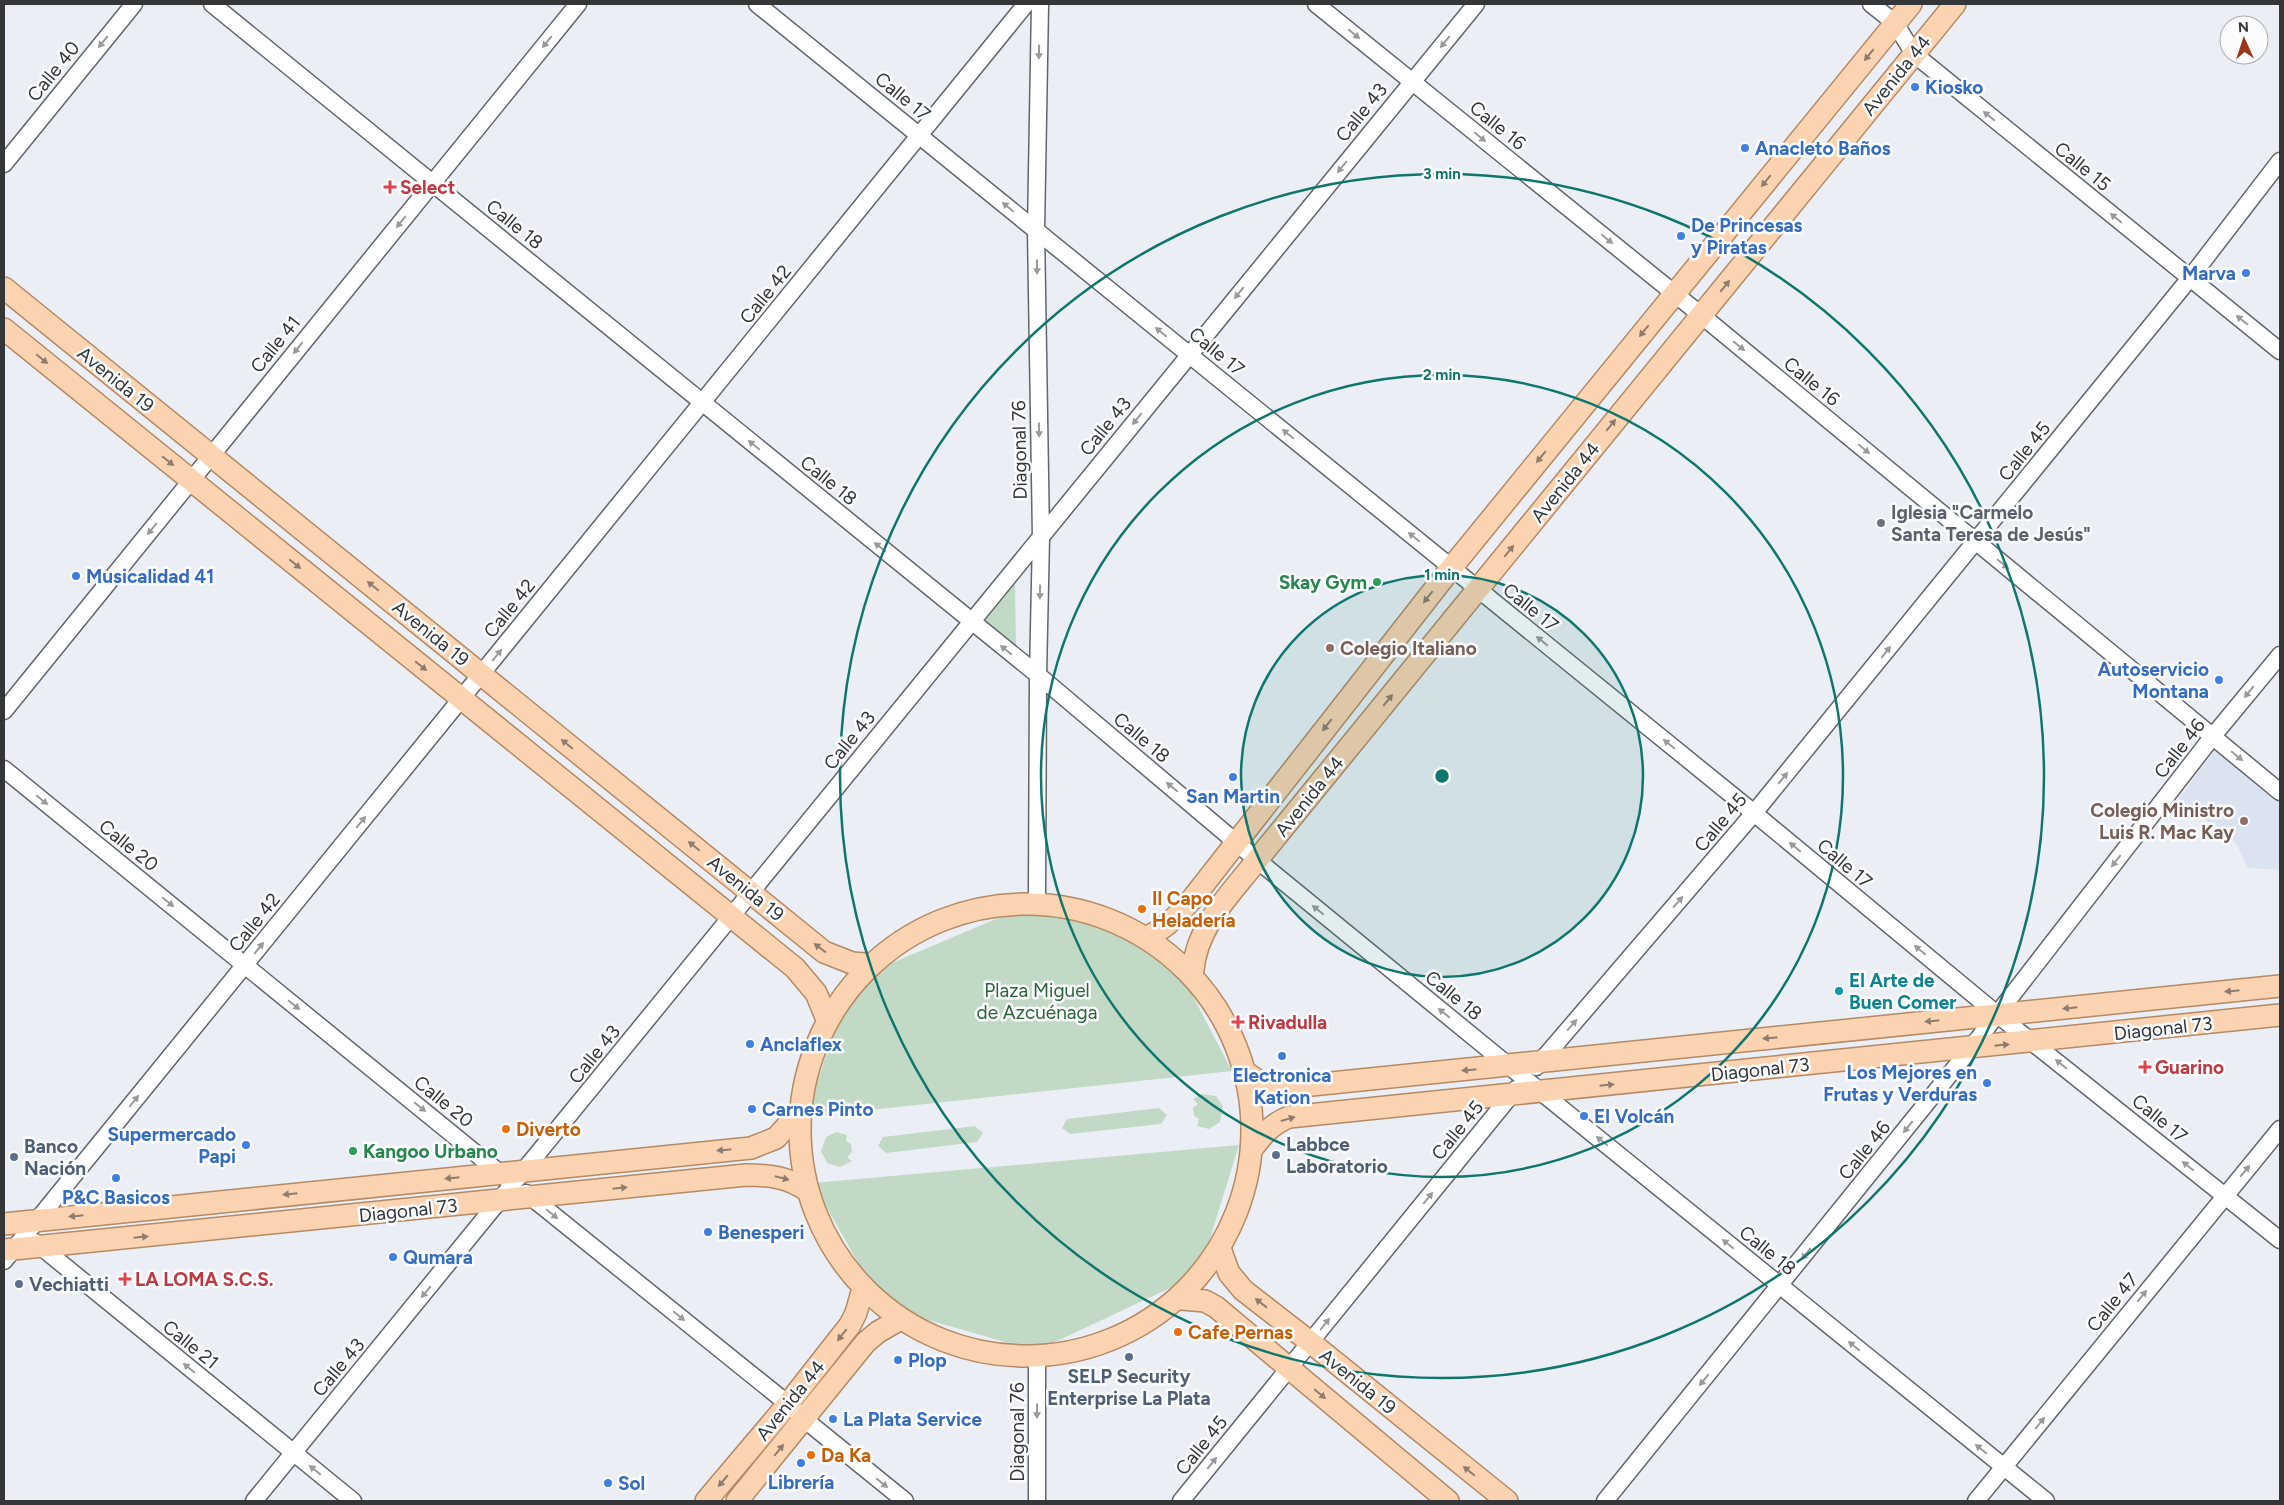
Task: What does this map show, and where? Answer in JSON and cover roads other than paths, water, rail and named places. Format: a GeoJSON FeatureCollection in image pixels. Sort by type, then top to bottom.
{"type":"FeatureCollection","features":[{"type":"Feature","properties":{"kind":"main road","name":"Avenida 44"},"geometry":{"type":"LineString","coordinates":[[1150,935],[1174,920],[1452,568],[1911,4]]}},
{"type":"Feature","properties":{"kind":"main road","name":"Avenida 44"},"geometry":{"type":"LineString","coordinates":[[1193,970],[1196,948],[1209,921],[1257,860],[1955,4]]}},
{"type":"Feature","properties":{"kind":"main road","name":"Avenida 19"},"geometry":{"type":"LineString","coordinates":[[4,288],[824,952],[852,963],[865,964]]}},
{"type":"Feature","properties":{"kind":"main road","name":"Avenida 19"},"geometry":{"type":"LineString","coordinates":[[4,329],[808,980],[816,993],[826,1017]]}},
{"type":"Feature","properties":{"kind":"main road"},"geometry":{"type":"LineString","coordinates":[[1037,895],[1052,898],[1150,935],[1166,944],[1193,970],[1247,1074],[1253,1115],[1252,1149],[1221,1251],[1206,1279],[1196,1290],[1182,1299],[1062,1358],[1037,1362],[1008,1358],[897,1321],[885,1314],[862,1292],[808,1191],[800,1157],[796,1116],[826,1017],[842,989],[865,964],[1024,897],[1037,895]]}},
{"type":"Feature","properties":{"kind":"main road","name":"Diagonal 73"},"geometry":{"type":"LineString","coordinates":[[1247,1074],[1256,1081],[1267,1085],[1292,1087],[2280,986]]}},
{"type":"Feature","properties":{"kind":"main road","name":"Diagonal 73"},"geometry":{"type":"LineString","coordinates":[[1252,1149],[1264,1133],[1276,1123],[1289,1117],[1526,1088],[2033,1042],[2280,1015]]}},
{"type":"Feature","properties":{"kind":"main road","name":"Diagonal 73"},"geometry":{"type":"LineString","coordinates":[[16,1236],[510,1182],[751,1148],[776,1138],[796,1116]]}},
{"type":"Feature","properties":{"kind":"main road","name":"Diagonal 73"},"geometry":{"type":"LineString","coordinates":[[510,1182],[530,1197],[746,1175],[783,1178],[796,1182],[808,1191]]}},
{"type":"Feature","properties":{"kind":"main road","name":"Avenida 19"},"geometry":{"type":"LineString","coordinates":[[1221,1251],[1229,1272],[1243,1290],[1507,1501]]}},
{"type":"Feature","properties":{"kind":"main road","name":"Avenida 44"},"geometry":{"type":"LineString","coordinates":[[706,1501],[788,1404],[850,1325],[856,1313],[862,1292]]}},
{"type":"Feature","properties":{"kind":"main road","name":"Avenida 19"},"geometry":{"type":"LineString","coordinates":[[1182,1299],[1205,1301],[1216,1307],[1448,1501]]}},
{"type":"Feature","properties":{"kind":"main road","name":"Avenida 44"},"geometry":{"type":"LineString","coordinates":[[737,1501],[866,1342],[878,1332],[897,1321]]}},
{"type":"Feature","properties":{"kind":"street","name":"Calle 40"},"geometry":{"type":"LineString","coordinates":[[4,164],[134,4]]}},
{"type":"Feature","properties":{"kind":"street","name":"Calle 18"},"geometry":{"type":"LineString","coordinates":[[212,4],[1038,675],[1257,860],[1509,1066],[1526,1088],[1780,1286],[2046,1501]]}},
{"type":"Feature","properties":{"kind":"street","name":"Calle 41"},"geometry":{"type":"LineString","coordinates":[[4,710],[578,4]]}},
{"type":"Feature","properties":{"kind":"street","name":"Calle 17"},"geometry":{"type":"LineString","coordinates":[[757,4],[1754,813],[1998,1014],[2280,1240]]}},
{"type":"Feature","properties":{"kind":"street","name":"Calle 42"},"geometry":{"type":"LineString","coordinates":[[16,1236],[245,964],[1026,4]]}},
{"type":"Feature","properties":{"kind":"street","name":"Diagonal 76"},"geometry":{"type":"LineString","coordinates":[[1037,895],[1041,537],[1036,230],[1040,4]]}},
{"type":"Feature","properties":{"kind":"street","name":"Calle 16"},"geometry":{"type":"LineString","coordinates":[[1316,4],[1701,315],[2280,792]]}},
{"type":"Feature","properties":{"kind":"street","name":"Calle 43"},"geometry":{"type":"LineString","coordinates":[[254,1501],[510,1182],[751,892],[1476,4]]}},
{"type":"Feature","properties":{"kind":"street","name":"Calle 15"},"geometry":{"type":"LineString","coordinates":[[1871,4],[1895,23],[1914,54],[2280,350]]}},
{"type":"Feature","properties":{"kind":"street","name":"Calle 45"},"geometry":{"type":"LineString","coordinates":[[1181,1501],[1310,1342],[1526,1088],[1540,1062],[1754,813],[2190,278],[2280,161]]}},
{"type":"Feature","properties":{"kind":"street","name":"Calle 46"},"geometry":{"type":"LineString","coordinates":[[1605,1501],[1971,1048],[2213,736],[2280,655]]}},
{"type":"Feature","properties":{"kind":"street","name":"Calle 20"},"geometry":{"type":"LineString","coordinates":[[4,769],[510,1182]]}},
{"type":"Feature","properties":{"kind":"street","name":"Calle 47"},"geometry":{"type":"LineString","coordinates":[[1976,1501],[2224,1195],[2280,1129]]}},
{"type":"Feature","properties":{"kind":"street"},"geometry":{"type":"LineString","coordinates":[[530,1197],[788,1404],[905,1501]]}},
{"type":"Feature","properties":{"kind":"street","name":"Calle 21"},"geometry":{"type":"LineString","coordinates":[[16,1236],[353,1501]]}},
{"type":"Feature","properties":{"kind":"street","name":"Diagonal 76"},"geometry":{"type":"LineString","coordinates":[[1037,1362],[1037,1501]]}},
{"type":"Feature","properties":{"kind":"place","name":"Kiosko"},"geometry":{"type":"Point","coordinates":[1915,87]}},
{"type":"Feature","properties":{"kind":"place","name":"Anacleto Baños"},"geometry":{"type":"Point","coordinates":[1745,148]}},
{"type":"Feature","properties":{"kind":"place","name":"Select"},"geometry":{"type":"Point","coordinates":[390,187]}},
{"type":"Feature","properties":{"kind":"place","name":"De Princesas y Piratas"},"geometry":{"type":"Point","coordinates":[1681,236]}},
{"type":"Feature","properties":{"kind":"place","name":"Marva"},"geometry":{"type":"Point","coordinates":[2246,273]}},
{"type":"Feature","properties":{"kind":"place","name":"Iglesia \"Carmelo Santa Teresa de Jesús\""},"geometry":{"type":"Point","coordinates":[1881,523]}},
{"type":"Feature","properties":{"kind":"place","name":"Musicalidad 41"},"geometry":{"type":"Point","coordinates":[76,576]}},
{"type":"Feature","properties":{"kind":"place","name":"Skay Gym"},"geometry":{"type":"Point","coordinates":[1377,582]}},
{"type":"Feature","properties":{"kind":"place","name":"Colegio Italiano"},"geometry":{"type":"Point","coordinates":[1330,648]}},
{"type":"Feature","properties":{"kind":"place","name":"Autoservicio Montana"},"geometry":{"type":"Point","coordinates":[2219,680]}},
{"type":"Feature","properties":{"kind":"place","name":"San Martin"},"geometry":{"type":"Point","coordinates":[1233,777]}},
{"type":"Feature","properties":{"kind":"place","name":"Colegio Ministro Luis R. Mac Kay"},"geometry":{"type":"Point","coordinates":[2244,821]}},
{"type":"Feature","properties":{"kind":"place","name":"Il Capo Heladería"},"geometry":{"type":"Point","coordinates":[1142,909]}},
{"type":"Feature","properties":{"kind":"place","name":"El Arte de Buen Comer"},"geometry":{"type":"Point","coordinates":[1839,991]}},
{"type":"Feature","properties":{"kind":"place","name":"Rivadulla"},"geometry":{"type":"Point","coordinates":[1238,1022]}},
{"type":"Feature","properties":{"kind":"place","name":"Anclaflex"},"geometry":{"type":"Point","coordinates":[750,1044]}},
{"type":"Feature","properties":{"kind":"place","name":"Electronica Kation"},"geometry":{"type":"Point","coordinates":[1282,1056]}},
{"type":"Feature","properties":{"kind":"place","name":"Guarino"},"geometry":{"type":"Point","coordinates":[2145,1067]}},
{"type":"Feature","properties":{"kind":"place","name":"Los Mejores en Frutas y Verduras"},"geometry":{"type":"Point","coordinates":[1987,1083]}},
{"type":"Feature","properties":{"kind":"place","name":"Carnes Pinto"},"geometry":{"type":"Point","coordinates":[752,1109]}},
{"type":"Feature","properties":{"kind":"place","name":"El Volcán"},"geometry":{"type":"Point","coordinates":[1584,1116]}},
{"type":"Feature","properties":{"kind":"place","name":"Diverto"},"geometry":{"type":"Point","coordinates":[506,1129]}},
{"type":"Feature","properties":{"kind":"place","name":"Supermercado Papi"},"geometry":{"type":"Point","coordinates":[246,1145]}},
{"type":"Feature","properties":{"kind":"place","name":"Kangoo Urbano"},"geometry":{"type":"Point","coordinates":[353,1151]}},
{"type":"Feature","properties":{"kind":"place","name":"Labbce Laboratorio"},"geometry":{"type":"Point","coordinates":[1276,1155]}},
{"type":"Feature","properties":{"kind":"place","name":"Banco Nación"},"geometry":{"type":"Point","coordinates":[14,1157]}},
{"type":"Feature","properties":{"kind":"place","name":"P&C Basicos"},"geometry":{"type":"Point","coordinates":[116,1178]}},
{"type":"Feature","properties":{"kind":"place","name":"Benesperi"},"geometry":{"type":"Point","coordinates":[708,1232]}},
{"type":"Feature","properties":{"kind":"place","name":"Qumara"},"geometry":{"type":"Point","coordinates":[393,1257]}},
{"type":"Feature","properties":{"kind":"place","name":"LA LOMA S.C.S."},"geometry":{"type":"Point","coordinates":[125,1279]}},
{"type":"Feature","properties":{"kind":"place","name":"Vechiatti"},"geometry":{"type":"Point","coordinates":[19,1284]}},
{"type":"Feature","properties":{"kind":"place","name":"Cafe Pernas"},"geometry":{"type":"Point","coordinates":[1178,1332]}},
{"type":"Feature","properties":{"kind":"place","name":"SELP Security Enterprise La Plata"},"geometry":{"type":"Point","coordinates":[1129,1357]}},
{"type":"Feature","properties":{"kind":"place","name":"Plop"},"geometry":{"type":"Point","coordinates":[898,1360]}},
{"type":"Feature","properties":{"kind":"place","name":"La Plata Service"},"geometry":{"type":"Point","coordinates":[833,1419]}},
{"type":"Feature","properties":{"kind":"place","name":"Da Ka"},"geometry":{"type":"Point","coordinates":[811,1455]}},
{"type":"Feature","properties":{"kind":"place","name":"Librería"},"geometry":{"type":"Point","coordinates":[801,1463]}},
{"type":"Feature","properties":{"kind":"place","name":"Sol"},"geometry":{"type":"Point","coordinates":[608,1483]}},
{"type":"Feature","properties":{"kind":"park label","name":"Plaza Miguel de Azcuénaga"},"geometry":{"type":"Point","coordinates":[1037,1001]}}]}
